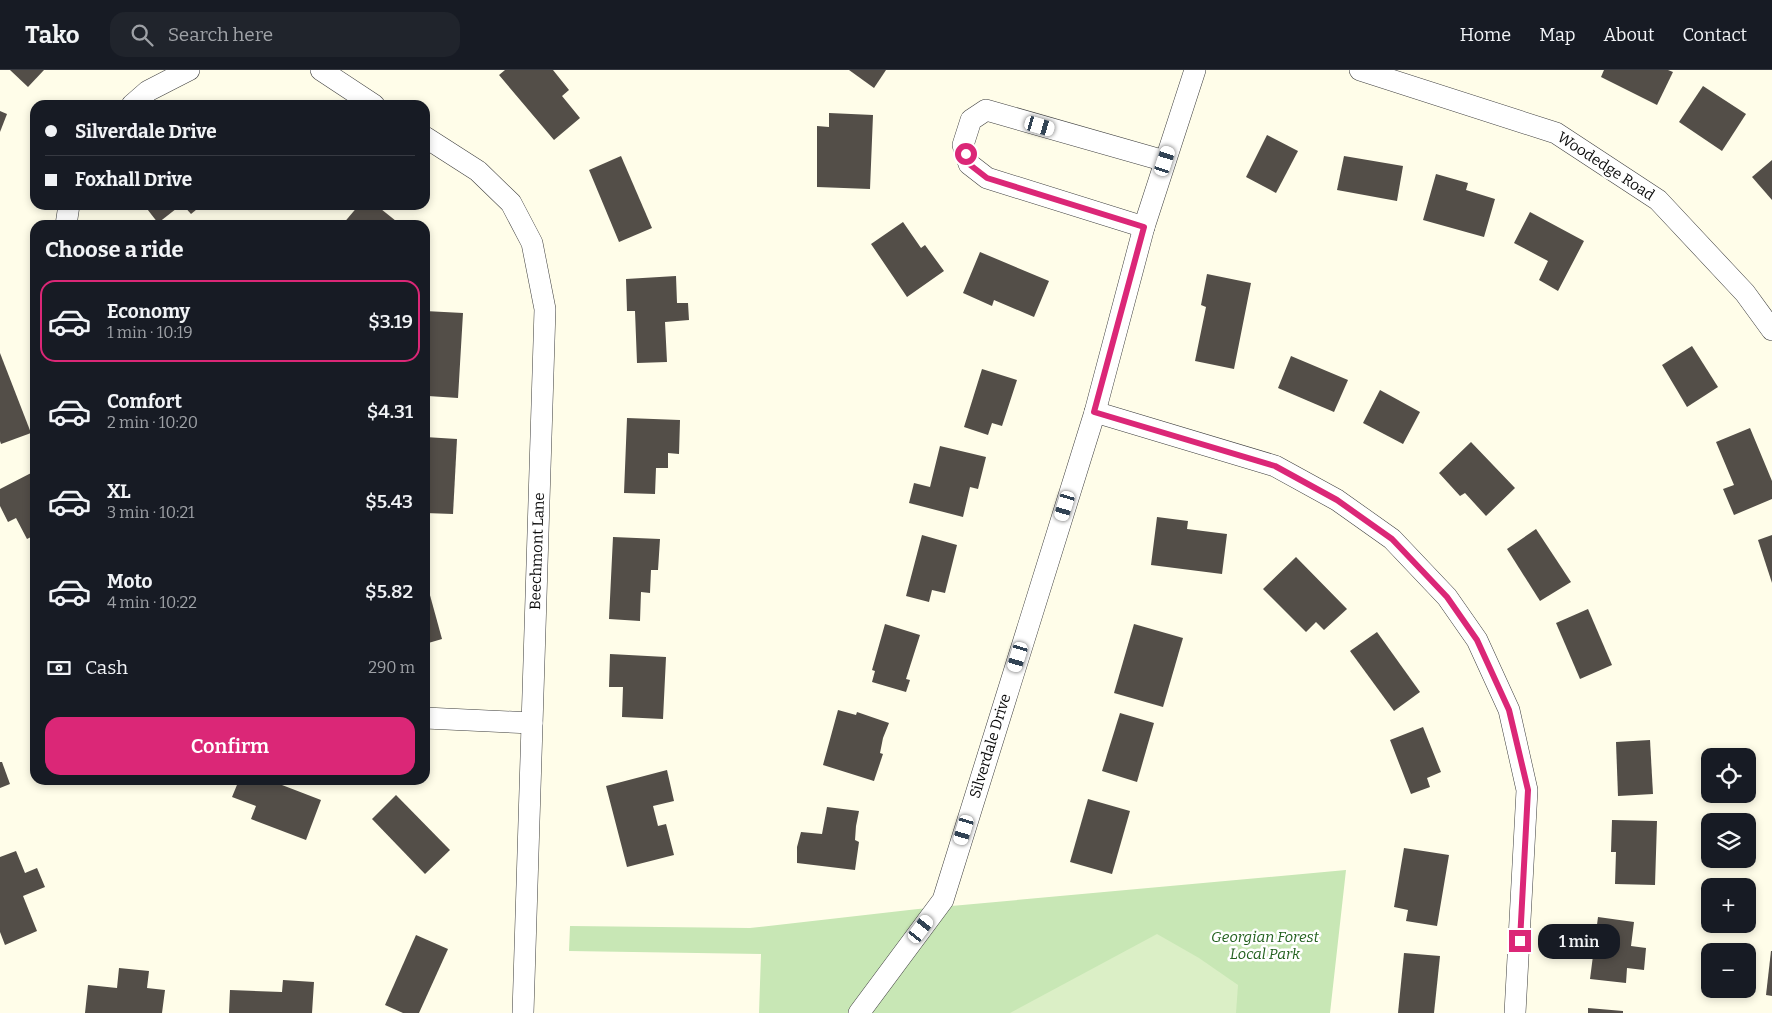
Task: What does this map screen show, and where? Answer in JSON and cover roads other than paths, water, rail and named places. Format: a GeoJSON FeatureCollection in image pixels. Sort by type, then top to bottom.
{"type":"FeatureCollection","features":[{"type":"Feature","properties":{"kind":"street"},"geometry":{"type":"LineString","coordinates":[[138,100],[148,91],[189,70]]}},
{"type":"Feature","properties":{"kind":"street"},"geometry":{"type":"LineString","coordinates":[[321,70],[366,100]]}},
{"type":"Feature","properties":{"kind":"street","name":"Silverdale Drive"},"geometry":{"type":"LineString","coordinates":[[859,1013],[943,900],[1094,412],[1144,227],[1195,70]]}},
{"type":"Feature","properties":{"kind":"street","name":"Woodedge Road"},"geometry":{"type":"LineString","coordinates":[[1360,70],[1556,133],[1658,200],[1745,293],[1772,330]]}},
{"type":"Feature","properties":{"kind":"street"},"geometry":{"type":"LineString","coordinates":[[1144,227],[987,178],[969,164],[963,145],[971,120],[986,110],[1165,161]]}},
{"type":"Feature","properties":{"kind":"street","name":"Beechmont Lane"},"geometry":{"type":"LineString","coordinates":[[430,140],[478,171],[511,203],[532,243],[545,309],[524,1013]]}},
{"type":"Feature","properties":{"kind":"street"},"geometry":{"type":"LineString","coordinates":[[1094,412],[1275,466],[1337,500],[1392,539],[1447,597],[1472,633],[1509,710],[1528,790],[1515,1013]]}},
{"type":"Feature","properties":{"kind":"street"},"geometry":{"type":"LineString","coordinates":[[430,718],[532,723]]}},
{"type":"Feature","properties":{"kind":"park label","name":"Georgian Forest Local Park"},"geometry":{"type":"Point","coordinates":[1265,946]}}]}
